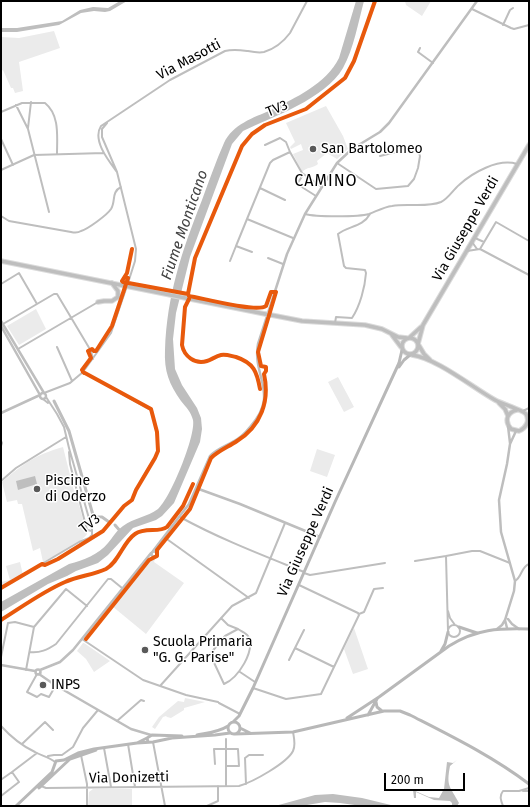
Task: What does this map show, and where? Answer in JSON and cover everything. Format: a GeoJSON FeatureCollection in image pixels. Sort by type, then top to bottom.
{"type":"FeatureCollection","features":[{"type":"Feature","properties":{"kind":"main road","name":"Via Giuseppe Verdi"},"geometry":{"type":"LineString","coordinates":[[418,344],[419,334],[423,325],[529,145]]}},
{"type":"Feature","properties":{"kind":"main road"},"geometry":{"type":"LineString","coordinates":[[1,261],[302,321],[373,327],[391,334],[414,339],[424,354],[434,363]]}},
{"type":"Feature","properties":{"kind":"main road"},"geometry":{"type":"LineString","coordinates":[[98,302],[112,302],[118,297],[118,291],[112,282]]}},
{"type":"Feature","properties":{"kind":"main road","name":"Via Giuseppe Verdi"},"geometry":{"type":"LineString","coordinates":[[408,338],[423,325]]}},
{"type":"Feature","properties":{"kind":"main road"},"geometry":{"type":"LineString","coordinates":[[391,334],[406,354],[419,356],[434,363],[496,401],[522,411],[528,418],[527,427],[519,431],[511,429],[508,424],[508,416],[505,409],[496,401]]}},
{"type":"Feature","properties":{"kind":"main road"},"geometry":{"type":"LineString","coordinates":[[402,349],[403,341],[408,338]]}},
{"type":"Feature","properties":{"kind":"main road"},"geometry":{"type":"LineString","coordinates":[[411,355],[416,352],[418,344]]}},
{"type":"Feature","properties":{"kind":"main road","name":"Via Giuseppe Verdi"},"geometry":{"type":"LineString","coordinates":[[238,724],[240,715],[400,361],[402,349]]}},
{"type":"Feature","properties":{"kind":"main road","name":"Via Giuseppe Verdi"},"geometry":{"type":"LineString","coordinates":[[392,377],[404,360],[411,355]]}},
{"type":"Feature","properties":{"kind":"main road"},"geometry":{"type":"LineString","coordinates":[[508,416],[513,411],[517,410]]}},
{"type":"Feature","properties":{"kind":"main road"},"geometry":{"type":"LineString","coordinates":[[459,627],[477,633]]}},
{"type":"Feature","properties":{"kind":"main road"},"geometry":{"type":"LineString","coordinates":[[342,721],[379,697],[455,642],[477,633],[497,629],[529,629]]}},
{"type":"Feature","properties":{"kind":"main road"},"geometry":{"type":"LineString","coordinates":[[440,652],[446,642],[448,631]]}},
{"type":"Feature","properties":{"kind":"main road"},"geometry":{"type":"LineString","coordinates":[[368,715],[379,697]]}},
{"type":"Feature","properties":{"kind":"main road"},"geometry":{"type":"LineString","coordinates":[[376,702],[379,710],[384,711]]}},
{"type":"Feature","properties":{"kind":"main road"},"geometry":{"type":"LineString","coordinates":[[367,705],[365,711],[368,715]]}},
{"type":"Feature","properties":{"kind":"main road"},"geometry":{"type":"LineString","coordinates":[[147,739],[155,742],[230,733],[252,734],[293,732],[384,711],[400,711],[472,746],[512,771],[529,784]]}},
{"type":"Feature","properties":{"kind":"main road","name":"Via Giuseppe Verdi"},"geometry":{"type":"LineString","coordinates":[[233,722],[240,715]]}},
{"type":"Feature","properties":{"kind":"main road"},"geometry":{"type":"LineString","coordinates":[[16,806],[52,772],[55,767],[55,762],[59,760],[61,761],[83,751],[137,743],[147,739],[151,735],[198,735],[210,733],[224,729],[233,722],[238,724],[240,728],[252,734]]}},
{"type":"Feature","properties":{"kind":"main road"},"geometry":{"type":"LineString","coordinates":[[228,726],[230,733]]}},
{"type":"Feature","properties":{"kind":"main road"},"geometry":{"type":"LineString","coordinates":[[235,734],[239,732],[240,728]]}},
{"type":"Feature","properties":{"kind":"main road"},"geometry":{"type":"LineString","coordinates":[[155,742],[158,738],[156,735]]}},
{"type":"Feature","properties":{"kind":"main road"},"geometry":{"type":"LineString","coordinates":[[32,792],[73,758],[104,748]]}},
{"type":"Feature","properties":{"kind":"main road"},"geometry":{"type":"LineString","coordinates":[[61,761],[63,766]]}},
{"type":"Feature","properties":{"kind":"main road"},"geometry":{"type":"LineString","coordinates":[[55,767],[59,769]]}},
{"type":"Feature","properties":{"kind":"street","name":"Via Masotti"},"geometry":{"type":"LineString","coordinates":[[117,172],[104,153],[98,140],[98,133],[101,126],[170,80],[226,51],[232,49],[264,52],[276,45],[290,33],[307,1]]}},
{"type":"Feature","properties":{"kind":"street"},"geometry":{"type":"LineString","coordinates":[[1,665],[35,671],[37,669],[40,670],[54,665],[65,658],[122,588],[154,552],[180,517],[189,504],[210,456],[215,451],[242,435],[254,422],[262,409],[264,402],[264,386],[257,363],[257,352],[283,264],[293,238],[305,214],[337,163],[352,148],[385,128],[477,1]]}},
{"type":"Feature","properties":{"kind":"street"},"geometry":{"type":"LineString","coordinates":[[503,25],[510,10],[513,8]]}},
{"type":"Feature","properties":{"kind":"street"},"geometry":{"type":"LineString","coordinates":[[472,9],[514,29],[529,25]]}},
{"type":"Feature","properties":{"kind":"street"},"geometry":{"type":"LineString","coordinates":[[420,48],[418,52],[433,63]]}},
{"type":"Feature","properties":{"kind":"street"},"geometry":{"type":"LineString","coordinates":[[1,112],[24,102],[45,103],[52,111],[56,122],[57,154]]}},
{"type":"Feature","properties":{"kind":"street"},"geometry":{"type":"LineString","coordinates":[[28,129],[31,102]]}},
{"type":"Feature","properties":{"kind":"street"},"geometry":{"type":"LineString","coordinates":[[16,105],[28,129],[49,212]]}},
{"type":"Feature","properties":{"kind":"street","name":"Via Masotti"},"geometry":{"type":"LineString","coordinates":[[110,119],[105,124],[102,132],[103,140],[117,172],[136,249],[135,261],[128,283]]}},
{"type":"Feature","properties":{"kind":"street"},"geometry":{"type":"LineString","coordinates":[[265,145],[280,138],[286,142],[303,175],[322,187]]}},
{"type":"Feature","properties":{"kind":"street"},"geometry":{"type":"LineString","coordinates":[[1,139],[13,165]]}},
{"type":"Feature","properties":{"kind":"street"},"geometry":{"type":"LineString","coordinates":[[337,163],[376,189],[408,186],[412,183],[420,163],[418,151],[400,151],[380,156]]}},
{"type":"Feature","properties":{"kind":"street"},"geometry":{"type":"LineString","coordinates":[[1,170],[34,155],[107,152],[112,160]]}},
{"type":"Feature","properties":{"kind":"street"},"geometry":{"type":"LineString","coordinates":[[230,261],[272,162],[290,152]]}},
{"type":"Feature","properties":{"kind":"street"},"geometry":{"type":"LineString","coordinates":[[305,214],[323,216],[362,215],[370,214],[391,206],[439,202],[444,200],[465,180],[482,170],[496,165],[511,163],[517,164]]}},
{"type":"Feature","properties":{"kind":"street"},"geometry":{"type":"LineString","coordinates":[[303,175],[297,184],[316,196]]}},
{"type":"Feature","properties":{"kind":"street"},"geometry":{"type":"LineString","coordinates":[[1,217],[9,221],[78,232],[108,213],[112,208],[115,192],[120,187]]}},
{"type":"Feature","properties":{"kind":"street"},"geometry":{"type":"LineString","coordinates":[[260,188],[285,200]]}},
{"type":"Feature","properties":{"kind":"street"},"geometry":{"type":"LineString","coordinates":[[335,323],[336,317],[352,318],[364,289],[366,272],[365,270],[346,268],[344,266],[338,234],[344,230],[361,224],[370,214]]}},
{"type":"Feature","properties":{"kind":"street"},"geometry":{"type":"LineString","coordinates":[[247,219],[293,238]]}},
{"type":"Feature","properties":{"kind":"street"},"geometry":{"type":"LineString","coordinates":[[466,251],[479,249],[496,222],[529,241]]}},
{"type":"Feature","properties":{"kind":"street"},"geometry":{"type":"LineString","coordinates":[[474,238],[484,242]]}},
{"type":"Feature","properties":{"kind":"street"},"geometry":{"type":"LineString","coordinates":[[472,242],[479,249],[529,275]]}},
{"type":"Feature","properties":{"kind":"street"},"geometry":{"type":"LineString","coordinates":[[236,246],[252,252]]}},
{"type":"Feature","properties":{"kind":"street"},"geometry":{"type":"LineString","coordinates":[[268,258],[283,264]]}},
{"type":"Feature","properties":{"kind":"street"},"geometry":{"type":"LineString","coordinates":[[1,284],[19,273],[37,304]]}},
{"type":"Feature","properties":{"kind":"street"},"geometry":{"type":"LineString","coordinates":[[1,413],[44,396],[72,381],[83,372],[98,353],[114,327],[126,289]]}},
{"type":"Feature","properties":{"kind":"street"},"geometry":{"type":"LineString","coordinates":[[1,588],[92,535],[92,528],[64,427],[16,350],[2,324],[54,294],[57,294],[91,351],[93,359]]}},
{"type":"Feature","properties":{"kind":"street"},"geometry":{"type":"LineString","coordinates":[[16,350],[98,302]]}},
{"type":"Feature","properties":{"kind":"street"},"geometry":{"type":"LineString","coordinates":[[57,347],[72,381]]}},
{"type":"Feature","properties":{"kind":"street"},"geometry":{"type":"LineString","coordinates":[[91,351],[98,353]]}},
{"type":"Feature","properties":{"kind":"street"},"geometry":{"type":"LineString","coordinates":[[83,372],[152,410],[152,417],[157,432],[158,450],[132,500]]}},
{"type":"Feature","properties":{"kind":"street"},"geometry":{"type":"LineString","coordinates":[[522,411],[529,408]]}},
{"type":"Feature","properties":{"kind":"street"},"geometry":{"type":"LineString","coordinates":[[528,418],[529,412]]}},
{"type":"Feature","properties":{"kind":"street"},"geometry":{"type":"LineString","coordinates":[[507,628],[507,618],[515,581],[501,532],[499,508],[500,493],[510,444],[508,424]]}},
{"type":"Feature","properties":{"kind":"street"},"geometry":{"type":"LineString","coordinates":[[510,444],[516,431]]}},
{"type":"Feature","properties":{"kind":"street"},"geometry":{"type":"LineString","coordinates":[[1,480],[16,468],[66,437]]}},
{"type":"Feature","properties":{"kind":"street"},"geometry":{"type":"LineString","coordinates":[[1,442],[1,446]]}},
{"type":"Feature","properties":{"kind":"street"},"geometry":{"type":"LineString","coordinates":[[69,448],[70,465],[76,493],[87,530],[92,531]]}},
{"type":"Feature","properties":{"kind":"street"},"geometry":{"type":"LineString","coordinates":[[70,465],[74,466]]}},
{"type":"Feature","properties":{"kind":"street"},"geometry":{"type":"LineString","coordinates":[[196,488],[240,504],[320,537]]}},
{"type":"Feature","properties":{"kind":"street"},"geometry":{"type":"LineString","coordinates":[[76,493],[81,491]]}},
{"type":"Feature","properties":{"kind":"street"},"geometry":{"type":"LineString","coordinates":[[180,517],[220,538],[310,575],[385,562]]}},
{"type":"Feature","properties":{"kind":"street"},"geometry":{"type":"LineString","coordinates":[[160,686],[232,606],[255,595],[258,591],[285,523]]}},
{"type":"Feature","properties":{"kind":"street"},"geometry":{"type":"LineString","coordinates":[[164,537],[249,598]]}},
{"type":"Feature","properties":{"kind":"street"},"geometry":{"type":"LineString","coordinates":[[415,562],[472,551],[480,551],[510,563]]}},
{"type":"Feature","properties":{"kind":"street"},"geometry":{"type":"LineString","coordinates":[[446,556],[447,610],[448,631],[451,636],[456,636],[460,632],[459,627],[450,618],[447,610]]}},
{"type":"Feature","properties":{"kind":"street"},"geometry":{"type":"LineString","coordinates":[[515,581],[518,579],[525,565],[529,564]]}},
{"type":"Feature","properties":{"kind":"street"},"geometry":{"type":"LineString","coordinates":[[30,652],[40,652],[56,644],[108,579],[111,579],[122,588]]}},
{"type":"Feature","properties":{"kind":"street"},"geometry":{"type":"LineString","coordinates":[[299,585],[359,614]]}},
{"type":"Feature","properties":{"kind":"street"},"geometry":{"type":"LineString","coordinates":[[253,688],[286,699],[321,694],[359,614],[364,612],[374,589],[383,588]]}},
{"type":"Feature","properties":{"kind":"street"},"geometry":{"type":"LineString","coordinates":[[26,670],[34,627],[66,589],[87,606]]}},
{"type":"Feature","properties":{"kind":"street"},"geometry":{"type":"LineString","coordinates":[[221,618],[228,625],[238,629],[248,636],[250,644],[250,650],[240,672],[224,684],[210,656],[211,651],[225,636],[238,629]]}},
{"type":"Feature","properties":{"kind":"street"},"geometry":{"type":"LineString","coordinates":[[497,629],[507,618]]}},
{"type":"Feature","properties":{"kind":"street"},"geometry":{"type":"LineString","coordinates":[[507,618],[519,629]]}},
{"type":"Feature","properties":{"kind":"street"},"geometry":{"type":"LineString","coordinates":[[1,657],[8,623],[15,622],[34,627]]}},
{"type":"Feature","properties":{"kind":"street"},"geometry":{"type":"LineString","coordinates":[[448,631],[451,626],[456,625]]}},
{"type":"Feature","properties":{"kind":"street"},"geometry":{"type":"LineString","coordinates":[[289,660],[304,630]]}},
{"type":"Feature","properties":{"kind":"street"},"geometry":{"type":"LineString","coordinates":[[82,639],[143,680],[186,695],[219,702],[240,715]]}},
{"type":"Feature","properties":{"kind":"street"},"geometry":{"type":"LineString","coordinates":[[295,648],[334,667]]}},
{"type":"Feature","properties":{"kind":"street"},"geometry":{"type":"LineString","coordinates":[[40,670],[27,692],[35,697],[41,694],[49,697],[56,685]]}},
{"type":"Feature","properties":{"kind":"street"},"geometry":{"type":"LineString","coordinates":[[35,671],[131,729],[151,735]]}},
{"type":"Feature","properties":{"kind":"street"},"geometry":{"type":"LineString","coordinates":[[240,672],[255,682]]}},
{"type":"Feature","properties":{"kind":"street"},"geometry":{"type":"LineString","coordinates":[[117,721],[140,700],[144,701]]}},
{"type":"Feature","properties":{"kind":"street"},"geometry":{"type":"LineString","coordinates":[[1,726],[8,734],[37,753],[48,756],[62,755],[73,747],[84,728],[98,710]]}},
{"type":"Feature","properties":{"kind":"street"},"geometry":{"type":"LineString","coordinates":[[22,744],[45,722],[53,730]]}},
{"type":"Feature","properties":{"kind":"street"},"geometry":{"type":"LineString","coordinates":[[263,755],[249,755],[245,758],[246,784],[266,773],[291,754],[295,745],[293,732]]}},
{"type":"Feature","properties":{"kind":"street"},"geometry":{"type":"LineString","coordinates":[[143,733],[147,739]]}},
{"type":"Feature","properties":{"kind":"street"},"geometry":{"type":"LineString","coordinates":[[226,739],[226,786]]}},
{"type":"Feature","properties":{"kind":"street"},"geometry":{"type":"LineString","coordinates":[[155,742],[165,806]]}},
{"type":"Feature","properties":{"kind":"street"},"geometry":{"type":"LineString","coordinates":[[128,744],[135,787]]}},
{"type":"Feature","properties":{"kind":"street"},"geometry":{"type":"LineString","coordinates":[[104,748],[111,787]]}},
{"type":"Feature","properties":{"kind":"street"},"geometry":{"type":"LineString","coordinates":[[214,764],[214,749],[238,749],[238,766],[226,766]]}},
{"type":"Feature","properties":{"kind":"street"},"geometry":{"type":"LineString","coordinates":[[2,779],[37,753]]}},
{"type":"Feature","properties":{"kind":"street"},"geometry":{"type":"LineString","coordinates":[[81,755],[87,788],[87,806]]}},
{"type":"Feature","properties":{"kind":"street"},"geometry":{"type":"LineString","coordinates":[[48,756],[55,762]]}},
{"type":"Feature","properties":{"kind":"street"},"geometry":{"type":"LineString","coordinates":[[1,796],[19,782],[12,772]]}},
{"type":"Feature","properties":{"kind":"street","name":"Via Donizetti"},"geometry":{"type":"LineString","coordinates":[[41,786],[46,788],[87,788],[239,786],[246,784]]}},
{"type":"Feature","properties":{"kind":"street"},"geometry":{"type":"LineString","coordinates":[[207,806],[218,801],[218,786]]}},
{"type":"Feature","properties":{"kind":"street"},"geometry":{"type":"LineString","coordinates":[[522,790],[529,788]]}},
{"type":"Feature","properties":{"kind":"street"},"geometry":{"type":"LineString","coordinates":[[503,806],[500,798],[503,791],[529,791]]}},
{"type":"Feature","properties":{"kind":"shaded area"},"geometry":{"type":"Polygon","coordinates":[[[120,1],[127,1],[110,11],[81,13],[59,25],[17,32],[1,32],[1,28],[17,28],[62,21],[80,10],[93,7],[108,8],[120,1]]]}},
{"type":"Feature","properties":{"kind":"shaded area"},"geometry":{"type":"Polygon","coordinates":[[[356,1],[364,1],[350,52],[343,68],[335,79],[312,98],[298,106],[243,131],[232,144],[190,257],[176,313],[173,339],[175,369],[182,385],[197,408],[201,418],[202,429],[200,442],[174,503],[162,516],[156,520],[133,528],[108,555],[98,563],[48,584],[1,612],[1,602],[69,564],[95,554],[108,543],[123,526],[158,509],[169,493],[186,453],[193,428],[193,420],[190,412],[173,389],[166,371],[166,330],[172,291],[182,255],[213,171],[224,143],[228,136],[238,126],[300,95],[318,83],[333,67],[339,58],[356,1]]]}},
{"type":"Feature","properties":{"kind":"shaded area"},"geometry":{"type":"Polygon","coordinates":[[[405,1],[431,1],[422,16],[406,5],[405,1]]]}},
{"type":"Feature","properties":{"kind":"shaded area"},"geometry":{"type":"Polygon","coordinates":[[[54,31],[60,48],[19,62],[23,91],[15,93],[13,88],[11,88],[3,70],[1,71],[1,37],[19,38],[54,31]]]}},
{"type":"Feature","properties":{"kind":"shaded area"},"geometry":{"type":"Polygon","coordinates":[[[326,106],[343,136],[348,149],[337,159],[327,153],[317,161],[318,164],[302,172],[293,154],[303,150],[301,144],[291,149],[290,147],[295,142],[286,123],[326,106]]]}},
{"type":"Feature","properties":{"kind":"shaded area"},"geometry":{"type":"Polygon","coordinates":[[[36,309],[46,329],[19,345],[7,326],[36,309]]]}},
{"type":"Feature","properties":{"kind":"shaded area"},"geometry":{"type":"Polygon","coordinates":[[[338,377],[354,407],[344,412],[328,382],[338,377]]]}},
{"type":"Feature","properties":{"kind":"shaded area"},"geometry":{"type":"Polygon","coordinates":[[[63,447],[87,534],[74,545],[43,562],[40,548],[33,551],[22,504],[18,504],[17,500],[7,502],[2,482],[30,461],[45,453],[63,447]]]}},
{"type":"Feature","properties":{"kind":"shaded area"},"geometry":{"type":"Polygon","coordinates":[[[317,449],[335,455],[327,477],[310,471],[317,449]]]}},
{"type":"Feature","properties":{"kind":"shaded area"},"geometry":{"type":"Polygon","coordinates":[[[35,476],[37,484],[18,490],[16,481],[35,476]]]}},
{"type":"Feature","properties":{"kind":"shaded area"},"geometry":{"type":"Polygon","coordinates":[[[152,558],[155,559],[154,562],[184,583],[146,634],[112,606],[152,558]]]}},
{"type":"Feature","properties":{"kind":"shaded area"},"geometry":{"type":"Polygon","coordinates":[[[20,562],[23,575],[1,588],[1,582],[10,580],[6,566],[20,562]]]}},
{"type":"Feature","properties":{"kind":"shaded area"},"geometry":{"type":"Polygon","coordinates":[[[354,628],[368,669],[353,674],[344,649],[354,628]]]}},
{"type":"Feature","properties":{"kind":"shaded area"},"geometry":{"type":"Polygon","coordinates":[[[83,643],[110,661],[94,672],[86,659],[77,651],[83,643]]]}},
{"type":"Feature","properties":{"kind":"shaded area"},"geometry":{"type":"Polygon","coordinates":[[[185,698],[205,702],[184,708],[184,710],[171,718],[166,716],[163,717],[155,729],[152,727],[159,717],[178,701],[184,702],[185,698]]]}},
{"type":"Feature","properties":{"kind":"shaded area"},"geometry":{"type":"Polygon","coordinates":[[[457,760],[450,766],[448,778],[450,786],[459,803],[457,806],[452,806],[450,801],[434,800],[416,792],[416,798],[414,798],[413,790],[429,797],[439,798],[444,789],[447,762],[453,763],[457,760]]]}},
{"type":"Feature","properties":{"kind":"shaded area"},"geometry":{"type":"Polygon","coordinates":[[[93,789],[132,789],[132,806],[88,806],[89,792],[93,789]]]}},
{"type":"Feature","properties":{"kind":"shaded area"},"geometry":{"type":"Polygon","coordinates":[[[333,794],[362,798],[395,806],[362,806],[325,802],[301,806],[275,806],[315,795],[333,794]]]}},
{"type":"Feature","properties":{"kind":"waterway"},"geometry":{"type":"LineString","coordinates":[[54,401],[69,431],[93,515],[102,517],[109,522]]}},
{"type":"Feature","properties":{"kind":"waterway"},"geometry":{"type":"LineString","coordinates":[[115,525],[121,532]]}},
{"type":"Feature","properties":{"kind":"cycle path","name":"TV3"},"geometry":{"type":"LineString","coordinates":[[188,294],[195,258],[242,146],[252,134],[265,125],[306,109],[345,78],[354,61],[375,1]]}},
{"type":"Feature","properties":{"kind":"cycle path"},"geometry":{"type":"LineString","coordinates":[[86,639],[149,560],[157,556],[157,550],[190,509],[211,458],[245,435],[258,420],[262,412],[266,394],[264,374],[266,367],[261,366],[258,352],[276,292],[271,292],[266,306],[261,308],[252,308],[123,282],[122,281],[127,273],[132,249]]}},
{"type":"Feature","properties":{"kind":"cycle path"},"geometry":{"type":"LineString","coordinates":[[84,373],[82,370],[91,358],[88,351],[92,349],[96,351],[112,326],[128,278]]}},
{"type":"Feature","properties":{"kind":"cycle path"},"geometry":{"type":"LineString","coordinates":[[189,299],[185,307],[182,345],[185,353],[191,359],[198,362],[207,361],[223,355],[242,359],[254,369],[258,378],[260,389]]}},
{"type":"Feature","properties":{"kind":"cycle path","name":"TV3"},"geometry":{"type":"LineString","coordinates":[[1,588],[42,564],[45,565],[58,559],[103,531],[124,506],[132,500],[158,451],[157,432],[151,409],[83,372]]}},
{"type":"Feature","properties":{"kind":"cycle path"},"geometry":{"type":"LineString","coordinates":[[1,620],[57,586],[70,580],[106,569],[114,562],[127,542],[135,534],[143,531],[160,530],[167,527],[183,506],[193,484]]}},
{"type":"Feature","properties":{"kind":"place","name":"San Bartolomeo"},"geometry":{"type":"Point","coordinates":[313,149]}},
{"type":"Feature","properties":{"kind":"place","name":"Piscine di Oderzo"},"geometry":{"type":"Point","coordinates":[37,489]}},
{"type":"Feature","properties":{"kind":"place","name":"Scuola Primaria \"G. G. Parise\""},"geometry":{"type":"Point","coordinates":[145,650]}},
{"type":"Feature","properties":{"kind":"place","name":"INPS"},"geometry":{"type":"Point","coordinates":[43,685]}},
{"type":"Feature","properties":{"kind":"district","name":"CAMINO"},"geometry":{"type":"Point","coordinates":[326,182]}},
{"type":"Feature","properties":{"kind":"water label","name":"Fiume Monticano"},"geometry":{"type":"Point","coordinates":[185,225]}}]}
